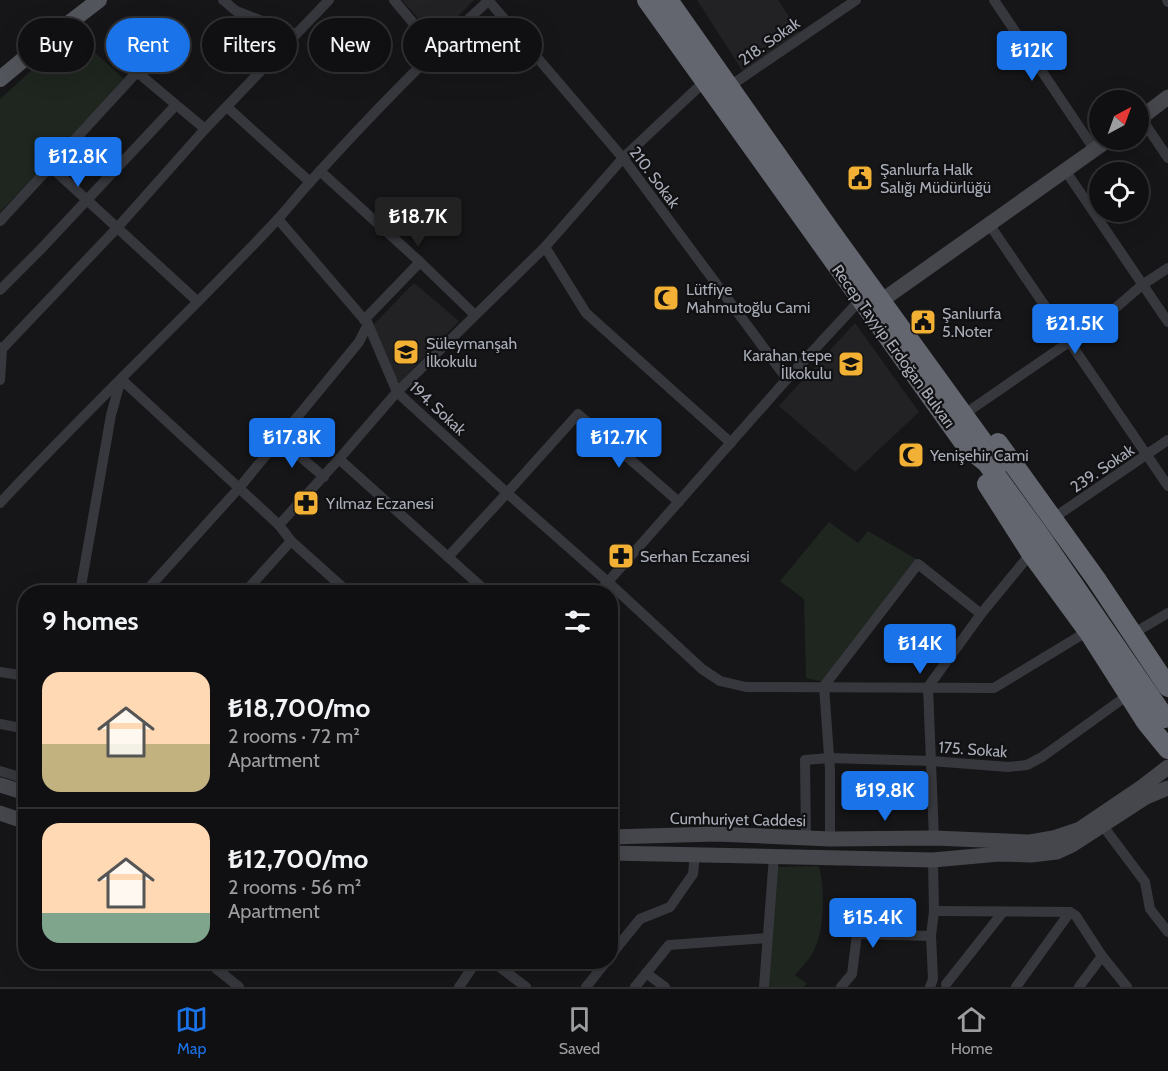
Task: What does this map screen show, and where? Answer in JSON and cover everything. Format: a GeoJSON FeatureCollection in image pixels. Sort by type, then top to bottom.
{"type":"FeatureCollection","features":[{"type":"Feature","properties":{"kind":"highway"},"geometry":{"type":"LineString","coordinates":[[634,0],[670,50],[702,68]]}},
{"type":"Feature","properties":{"kind":"highway","name":"Recep Tayyip Erdoğan Bulvarı"},"geometry":{"type":"LineString","coordinates":[[647,0],[702,68],[861,299],[967,447],[987,463],[1026,517],[1162,720]]}},
{"type":"Feature","properties":{"kind":"highway","name":"Recep Tayyip Erdoğan Bulvarı"},"geometry":{"type":"LineString","coordinates":[[668,0],[702,68],[730,86],[881,301],[1045,525],[1162,720]]}},
{"type":"Feature","properties":{"kind":"highway"},"geometry":{"type":"LineString","coordinates":[[679,0],[700,30],[702,68]]}},
{"type":"Feature","properties":{"kind":"highway"},"geometry":{"type":"LineString","coordinates":[[963,415],[979,424],[997,442],[1134,633],[1168,687]]}},
{"type":"Feature","properties":{"kind":"highway"},"geometry":{"type":"LineString","coordinates":[[967,447],[983,478],[1031,553],[1088,630],[1128,695],[1162,720],[1168,749]]}},
{"type":"Feature","properties":{"kind":"main road"},"geometry":{"type":"LineString","coordinates":[[0,80],[99,0]]}},
{"type":"Feature","properties":{"kind":"main road"},"geometry":{"type":"LineString","coordinates":[[1149,112],[1168,97]]}},
{"type":"Feature","properties":{"kind":"main road"},"geometry":{"type":"LineString","coordinates":[[881,301],[1093,150]]}},
{"type":"Feature","properties":{"kind":"main road","name":"Cumhuriyet Caddesi"},"geometry":{"type":"LineString","coordinates":[[618,837],[716,834],[830,839],[934,838],[1030,842],[1053,838],[1080,829],[1142,788],[1168,767]]}},
{"type":"Feature","properties":{"kind":"main road"},"geometry":{"type":"LineString","coordinates":[[0,785],[18,791]]}},
{"type":"Feature","properties":{"kind":"main road"},"geometry":{"type":"LineString","coordinates":[[618,853],[933,861],[999,854],[1031,855],[1057,852],[1146,798],[1168,788]]}},
{"type":"Feature","properties":{"kind":"main road"},"geometry":{"type":"LineString","coordinates":[[0,813],[18,819]]}},
{"type":"Feature","properties":{"kind":"street"},"geometry":{"type":"LineString","coordinates":[[223,0],[236,11],[254,18]]}},
{"type":"Feature","properties":{"kind":"street"},"geometry":{"type":"LineString","coordinates":[[297,33],[329,0]]}},
{"type":"Feature","properties":{"kind":"street"},"geometry":{"type":"LineString","coordinates":[[394,0],[409,18]]}},
{"type":"Feature","properties":{"kind":"street"},"geometry":{"type":"LineString","coordinates":[[469,18],[489,0]]}},
{"type":"Feature","properties":{"kind":"street","name":"210. Sokak"},"geometry":{"type":"LineString","coordinates":[[489,0],[622,158],[787,379]]}},
{"type":"Feature","properties":{"kind":"street","name":"218. Sokak"},"geometry":{"type":"LineString","coordinates":[[730,86],[856,0]]}},
{"type":"Feature","properties":{"kind":"street"},"geometry":{"type":"LineString","coordinates":[[994,0],[1089,142]]}},
{"type":"Feature","properties":{"kind":"street"},"geometry":{"type":"LineString","coordinates":[[279,525],[324,477],[397,392],[545,247],[702,68]]}},
{"type":"Feature","properties":{"kind":"street"},"geometry":{"type":"LineString","coordinates":[[0,221],[137,72],[205,129]]}},
{"type":"Feature","properties":{"kind":"street"},"geometry":{"type":"LineString","coordinates":[[0,380],[1,349],[117,228],[205,129],[260,72]]}},
{"type":"Feature","properties":{"kind":"street"},"geometry":{"type":"LineString","coordinates":[[0,503],[80,418],[278,219],[413,72]]}},
{"type":"Feature","properties":{"kind":"street"},"geometry":{"type":"LineString","coordinates":[[0,290],[175,106]]}},
{"type":"Feature","properties":{"kind":"street"},"geometry":{"type":"LineString","coordinates":[[227,107],[310,182]]}},
{"type":"Feature","properties":{"kind":"street"},"geometry":{"type":"LineString","coordinates":[[1149,132],[1168,158]]}},
{"type":"Feature","properties":{"kind":"street"},"geometry":{"type":"LineString","coordinates":[[51,167],[197,302]]}},
{"type":"Feature","properties":{"kind":"street"},"geometry":{"type":"LineString","coordinates":[[1065,170],[1168,322]]}},
{"type":"Feature","properties":{"kind":"street"},"geometry":{"type":"LineString","coordinates":[[320,171],[475,315]]}},
{"type":"Feature","properties":{"kind":"street","name":"194. Sokak"},"geometry":{"type":"LineString","coordinates":[[278,219],[366,322],[397,392],[507,494],[611,585]]}},
{"type":"Feature","properties":{"kind":"street"},"geometry":{"type":"LineString","coordinates":[[989,224],[1168,486]]}},
{"type":"Feature","properties":{"kind":"street"},"geometry":{"type":"LineString","coordinates":[[545,247],[585,313],[731,443]]}},
{"type":"Feature","properties":{"kind":"street"},"geometry":{"type":"LineString","coordinates":[[152,585],[280,439],[359,342],[366,322],[420,262]]}},
{"type":"Feature","properties":{"kind":"street"},"geometry":{"type":"LineString","coordinates":[[963,415],[1104,318],[1142,285],[1168,268]]}},
{"type":"Feature","properties":{"kind":"street"},"geometry":{"type":"LineString","coordinates":[[605,585],[787,379],[861,299]]}},
{"type":"Feature","properties":{"kind":"street"},"geometry":{"type":"LineString","coordinates":[[121,379],[279,525],[291,541],[340,585]]}},
{"type":"Feature","properties":{"kind":"street"},"geometry":{"type":"LineString","coordinates":[[81,585],[111,415],[121,379]]}},
{"type":"Feature","properties":{"kind":"street"},"geometry":{"type":"LineString","coordinates":[[448,558],[578,414],[679,502]]}},
{"type":"Feature","properties":{"kind":"street"},"geometry":{"type":"LineString","coordinates":[[280,439],[324,477]]}},
{"type":"Feature","properties":{"kind":"street","name":"239. Sokak"},"geometry":{"type":"LineString","coordinates":[[1052,519],[1168,440]]}},
{"type":"Feature","properties":{"kind":"street"},"geometry":{"type":"LineString","coordinates":[[339,459],[477,585]]}},
{"type":"Feature","properties":{"kind":"street"},"geometry":{"type":"LineString","coordinates":[[251,585],[291,541]]}},
{"type":"Feature","properties":{"kind":"street"},"geometry":{"type":"LineString","coordinates":[[934,838],[928,687],[981,614],[1031,553]]}},
{"type":"Feature","properties":{"kind":"street"},"geometry":{"type":"LineString","coordinates":[[830,839],[830,770],[824,686],[918,564],[981,614]]}},
{"type":"Feature","properties":{"kind":"street","name":"194. Sokak"},"geometry":{"type":"LineString","coordinates":[[618,591],[702,669],[720,681],[746,687],[994,688],[1088,630]]}},
{"type":"Feature","properties":{"kind":"street"},"geometry":{"type":"LineString","coordinates":[[1134,633],[1168,613]]}},
{"type":"Feature","properties":{"kind":"street"},"geometry":{"type":"LineString","coordinates":[[0,672],[18,675]]}},
{"type":"Feature","properties":{"kind":"street","name":"175. Sokak"},"geometry":{"type":"LineString","coordinates":[[806,837],[805,760],[829,758],[931,760],[1008,767],[1027,765],[1042,758],[1128,695]]}},
{"type":"Feature","properties":{"kind":"street"},"geometry":{"type":"LineString","coordinates":[[0,724],[18,727]]}},
{"type":"Feature","properties":{"kind":"street"},"geometry":{"type":"LineString","coordinates":[[0,771],[18,777]]}},
{"type":"Feature","properties":{"kind":"street"},"geometry":{"type":"LineString","coordinates":[[1103,826],[1144,882],[1150,909],[1168,933]]}},
{"type":"Feature","properties":{"kind":"street"},"geometry":{"type":"LineString","coordinates":[[618,946],[640,919],[670,907],[693,874],[695,854]]}},
{"type":"Feature","properties":{"kind":"street"},"geometry":{"type":"LineString","coordinates":[[764,987],[774,856]]}},
{"type":"Feature","properties":{"kind":"street"},"geometry":{"type":"LineString","coordinates":[[933,861],[932,983],[948,986],[1002,912]]}},
{"type":"Feature","properties":{"kind":"street"},"geometry":{"type":"LineString","coordinates":[[934,910],[1070,912],[1076,916],[1102,956],[1127,987]]}},
{"type":"Feature","properties":{"kind":"street"},"geometry":{"type":"LineString","coordinates":[[1016,987],[1070,912]]}},
{"type":"Feature","properties":{"kind":"street"},"geometry":{"type":"LineString","coordinates":[[841,987],[852,974],[857,934],[931,936]]}},
{"type":"Feature","properties":{"kind":"street"},"geometry":{"type":"LineString","coordinates":[[635,987],[669,945],[767,938]]}},
{"type":"Feature","properties":{"kind":"street"},"geometry":{"type":"LineString","coordinates":[[1079,987],[1102,956]]}},
{"type":"Feature","properties":{"kind":"street"},"geometry":{"type":"LineString","coordinates":[[220,969],[239,987]]}},
{"type":"Feature","properties":{"kind":"street"},"geometry":{"type":"LineString","coordinates":[[459,987],[471,969]]}},
{"type":"Feature","properties":{"kind":"street"},"geometry":{"type":"LineString","coordinates":[[502,969],[526,987]]}},
{"type":"Feature","properties":{"kind":"street"},"geometry":{"type":"LineString","coordinates":[[586,987],[600,969]]}},
{"type":"Feature","properties":{"kind":"street"},"geometry":{"type":"LineString","coordinates":[[646,973],[665,987]]}},
{"type":"Feature","properties":{"kind":"shaded area"},"geometry":{"type":"Polygon","coordinates":[[[402,0],[474,0],[456,18],[418,18],[402,0]]]}},
{"type":"Feature","properties":{"kind":"shaded area"},"geometry":{"type":"Polygon","coordinates":[[[697,0],[778,0],[800,33],[743,72],[697,0]]]}},
{"type":"Feature","properties":{"kind":"shaded area"},"geometry":{"type":"Polygon","coordinates":[[[94,52],[106,63],[106,72],[116,72],[126,81],[0,212],[0,99],[30,72],[94,72],[94,52]]]}},
{"type":"Feature","properties":{"kind":"shaded area","name":"Süleymanşah İlkokulu"},"geometry":{"type":"Polygon","coordinates":[[[414,283],[459,321],[400,382],[394,379],[373,325],[414,283]]]}},
{"type":"Feature","properties":{"kind":"shaded area","name":"Karahan tepe İlkokulu"},"geometry":{"type":"Polygon","coordinates":[[[855,323],[919,412],[855,472],[779,406],[855,323]]]}},
{"type":"Feature","properties":{"kind":"shaded area"},"geometry":{"type":"Polygon","coordinates":[[[829,522],[858,543],[868,531],[918,560],[825,682],[806,678],[804,599],[780,581],[829,522]]]}},
{"type":"Feature","properties":{"kind":"shaded area"},"geometry":{"type":"Polygon","coordinates":[[[819,866],[823,898],[820,933],[811,955],[795,975],[807,984],[803,987],[766,987],[776,867],[819,866]]]}},
{"type":"Feature","properties":{"kind":"place","name":"Şanlıurfa Halk Salığı Müdürlüğü"},"geometry":{"type":"Point","coordinates":[860,178]}},
{"type":"Feature","properties":{"kind":"place","name":"Lütfiye Mahmutoğlu Cami"},"geometry":{"type":"Point","coordinates":[666,298]}},
{"type":"Feature","properties":{"kind":"place","name":"Şanlıurfa 5.Noter"},"geometry":{"type":"Point","coordinates":[923,322]}},
{"type":"Feature","properties":{"kind":"place","name":"Süleymanşah İlkokulu"},"geometry":{"type":"Point","coordinates":[406,352]}},
{"type":"Feature","properties":{"kind":"place","name":"Karahan tepe İlkokulu"},"geometry":{"type":"Point","coordinates":[851,364]}},
{"type":"Feature","properties":{"kind":"place","name":"Yenişehir Cami"},"geometry":{"type":"Point","coordinates":[911,455]}},
{"type":"Feature","properties":{"kind":"place","name":"Yılmaz Eczanesi"},"geometry":{"type":"Point","coordinates":[306,503]}},
{"type":"Feature","properties":{"kind":"place","name":"Serhan Eczanesi"},"geometry":{"type":"Point","coordinates":[621,556]}}]}
